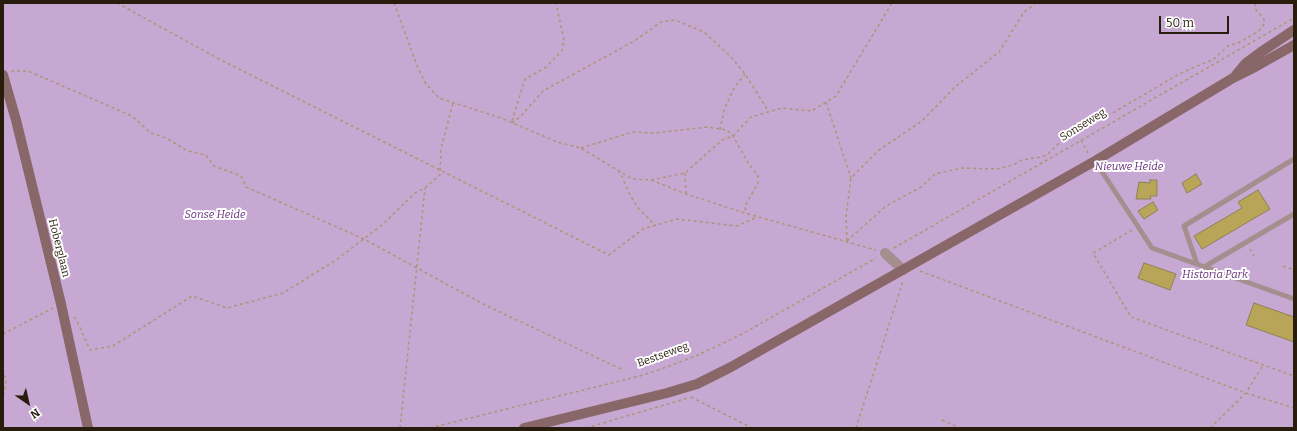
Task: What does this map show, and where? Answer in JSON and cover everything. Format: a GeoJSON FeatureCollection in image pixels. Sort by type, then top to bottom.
{"type":"FeatureCollection","features":[{"type":"Feature","properties":{"kind":"main road"},"geometry":{"type":"LineString","coordinates":[[524,428],[667,393],[697,384],[752,356],[1095,161],[1233,78],[1255,68],[1292,36]]}},
{"type":"Feature","properties":{"kind":"main road","name":"Hoberglaan"},"geometry":{"type":"LineString","coordinates":[[6,73],[61,304],[88,428]]}},
{"type":"Feature","properties":{"kind":"street"},"geometry":{"type":"LineString","coordinates":[[885,253],[903,270]]}},
{"type":"Feature","properties":{"kind":"lane"},"geometry":{"type":"LineString","coordinates":[[1197,264],[1184,226],[1294,159]]}},
{"type":"Feature","properties":{"kind":"lane"},"geometry":{"type":"LineString","coordinates":[[1095,161],[1152,248],[1294,299]]}},
{"type":"Feature","properties":{"kind":"lane"},"geometry":{"type":"LineString","coordinates":[[1204,266],[1294,214]]}},
{"type":"Feature","properties":{"kind":"path"},"geometry":{"type":"LineString","coordinates":[[117,3],[219,59],[609,255],[643,229],[677,219],[737,226],[758,217]]}},
{"type":"Feature","properties":{"kind":"path"},"geometry":{"type":"LineString","coordinates":[[394,3],[406,40],[426,84],[439,98],[512,123],[557,142],[581,148],[632,179],[651,180],[685,173],[722,140],[733,136],[751,117],[782,108],[812,111],[836,96],[892,3]]}},
{"type":"Feature","properties":{"kind":"path"},"geometry":{"type":"LineString","coordinates":[[512,123],[525,79],[545,68],[562,51],[564,40],[556,3]]}},
{"type":"Feature","properties":{"kind":"path"},"geometry":{"type":"LineString","coordinates":[[851,178],[879,150],[922,121],[955,87],[999,52],[1024,12],[1036,3]]}},
{"type":"Feature","properties":{"kind":"path"},"geometry":{"type":"LineString","coordinates":[[846,241],[886,206],[921,187],[935,174],[962,168],[998,169],[1013,165],[1022,160],[1048,155],[1064,138],[1099,117],[1111,114],[1181,73],[1214,58],[1228,46],[1238,43],[1259,31],[1264,24],[1264,19],[1256,10],[1254,3]]}},
{"type":"Feature","properties":{"kind":"path","name":"Sonseweg"},"geometry":{"type":"LineString","coordinates":[[885,253],[1294,18]]}},
{"type":"Feature","properties":{"kind":"path"},"geometry":{"type":"LineString","coordinates":[[512,123],[521,116],[543,91],[636,40],[661,22],[675,20],[704,32],[732,58],[745,74],[769,112]]}},
{"type":"Feature","properties":{"kind":"path"},"geometry":{"type":"LineString","coordinates":[[6,73],[28,71],[132,116],[151,133],[166,138],[188,151],[206,155],[214,166],[241,176],[246,187],[364,239],[483,304],[623,370]]}},
{"type":"Feature","properties":{"kind":"path"},"geometry":{"type":"LineString","coordinates":[[720,130],[724,110],[734,88],[745,74]]}},
{"type":"Feature","properties":{"kind":"path"},"geometry":{"type":"LineString","coordinates":[[826,102],[851,178],[846,216],[846,241]]}},
{"type":"Feature","properties":{"kind":"path"},"geometry":{"type":"LineString","coordinates":[[72,315],[77,321],[90,350],[113,346],[192,296],[227,308],[283,293],[336,260],[364,239],[382,225],[415,193],[425,188],[440,175],[441,149],[453,103]]}},
{"type":"Feature","properties":{"kind":"path"},"geometry":{"type":"LineString","coordinates":[[581,148],[633,132],[655,133],[707,126],[720,130],[727,130],[733,136],[750,166],[758,175],[758,183],[746,204],[745,209],[748,214]]}},
{"type":"Feature","properties":{"kind":"path"},"geometry":{"type":"LineString","coordinates":[[1081,140],[1090,157],[1095,161]]}},
{"type":"Feature","properties":{"kind":"path"},"geometry":{"type":"LineString","coordinates":[[619,170],[630,195],[639,209],[656,226]]}},
{"type":"Feature","properties":{"kind":"path"},"geometry":{"type":"LineString","coordinates":[[685,173],[686,194]]}},
{"type":"Feature","properties":{"kind":"path"},"geometry":{"type":"LineString","coordinates":[[651,180],[686,194],[748,214],[871,249]]}},
{"type":"Feature","properties":{"kind":"path"},"geometry":{"type":"LineString","coordinates":[[400,428],[425,188]]}},
{"type":"Feature","properties":{"kind":"path"},"geometry":{"type":"LineString","coordinates":[[1138,226],[1093,253],[1131,317],[1294,376]]}},
{"type":"Feature","properties":{"kind":"path","name":"Bestseweg"},"geometry":{"type":"LineString","coordinates":[[430,428],[640,376],[667,367],[698,355],[742,334],[885,253]]}},
{"type":"Feature","properties":{"kind":"path"},"geometry":{"type":"LineString","coordinates":[[1283,266],[1294,270]]}},
{"type":"Feature","properties":{"kind":"path"},"geometry":{"type":"LineString","coordinates":[[856,428],[903,284],[903,270],[921,272],[1246,394],[1294,408]]}},
{"type":"Feature","properties":{"kind":"path"},"geometry":{"type":"LineString","coordinates":[[3,334],[61,304]]}},
{"type":"Feature","properties":{"kind":"path"},"geometry":{"type":"LineString","coordinates":[[1210,428],[1246,394],[1263,365]]}},
{"type":"Feature","properties":{"kind":"path"},"geometry":{"type":"LineString","coordinates":[[3,369],[6,382],[3,397]]}},
{"type":"Feature","properties":{"kind":"path"},"geometry":{"type":"LineString","coordinates":[[586,428],[692,397],[752,428]]}},
{"type":"Feature","properties":{"kind":"path"},"geometry":{"type":"LineString","coordinates":[[942,420],[960,428]]}},
{"type":"Feature","properties":{"kind":"green space","name":"Sonse Heide"},"geometry":{"type":"Polygon","coordinates":[[[3,3],[1294,3],[1294,428],[3,428],[3,3]]]}},
{"type":"Feature","properties":{"kind":"building"},"geometry":{"type":"Polygon","coordinates":[[[1196,174],[1202,184],[1187,193],[1182,183],[1196,174]]]}},
{"type":"Feature","properties":{"kind":"building"},"geometry":{"type":"Polygon","coordinates":[[[1150,180],[1157,180],[1157,196],[1150,196],[1151,199],[1136,199],[1139,182],[1150,183],[1150,180]]]}},
{"type":"Feature","properties":{"kind":"building"},"geometry":{"type":"Polygon","coordinates":[[[1258,190],[1270,209],[1202,249],[1194,236],[1242,208],[1238,202],[1258,190]]]}},
{"type":"Feature","properties":{"kind":"building"},"geometry":{"type":"Polygon","coordinates":[[[1153,202],[1158,210],[1144,219],[1138,211],[1153,202]]]}},
{"type":"Feature","properties":{"kind":"building"},"geometry":{"type":"Polygon","coordinates":[[[1144,263],[1176,274],[1170,290],[1138,278],[1144,263]]]}},
{"type":"Feature","properties":{"kind":"building"},"geometry":{"type":"Polygon","coordinates":[[[1254,303],[1294,317],[1294,342],[1246,325],[1254,303]]]}},
{"type":"Feature","properties":{"kind":"park label","name":"Nieuwe Heide"},"geometry":{"type":"Point","coordinates":[1129,167]}},
{"type":"Feature","properties":{"kind":"park label","name":"Historia Park"},"geometry":{"type":"Point","coordinates":[1215,275]}}]}
